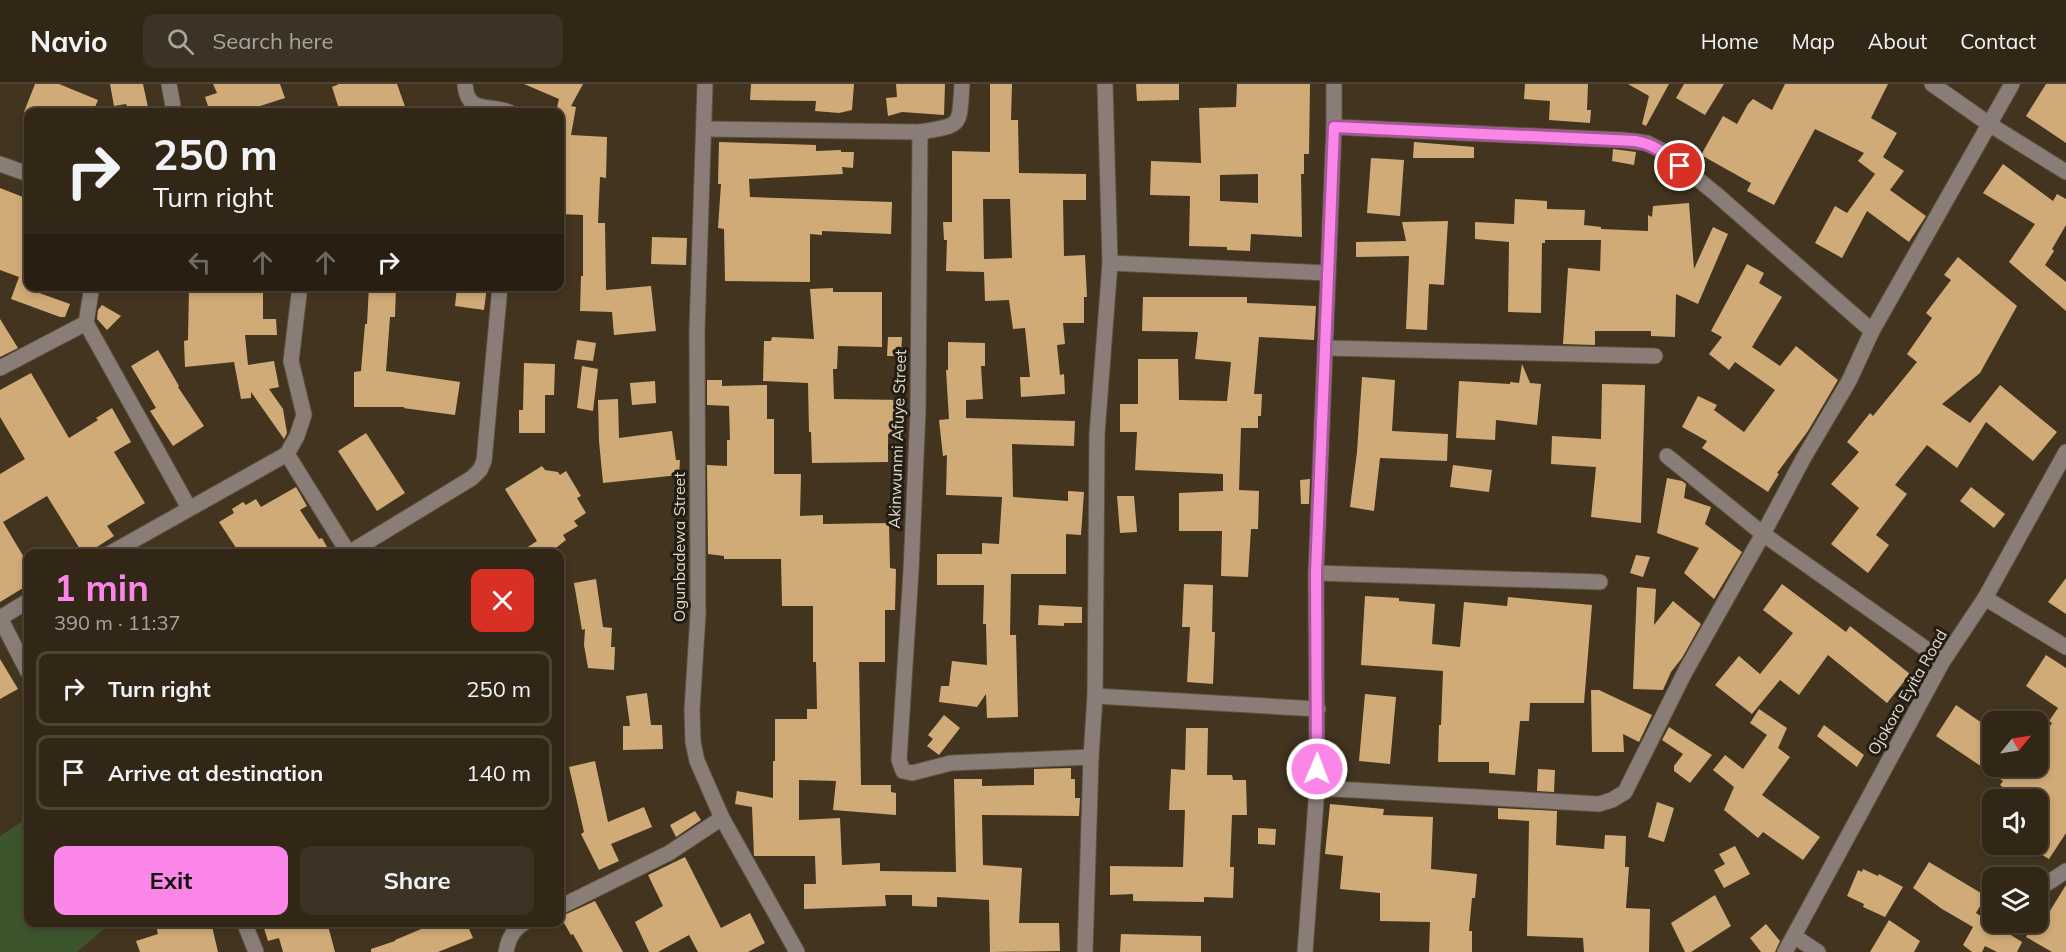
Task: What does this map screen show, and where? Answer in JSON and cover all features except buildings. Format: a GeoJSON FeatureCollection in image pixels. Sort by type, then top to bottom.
{"type":"FeatureCollection","features":[{"type":"Feature","properties":{"kind":"street"},"geometry":{"type":"LineString","coordinates":[[170,84],[173,108]]}},
{"type":"Feature","properties":{"kind":"street"},"geometry":{"type":"LineString","coordinates":[[465,84],[466,93],[473,103],[483,108]]}},
{"type":"Feature","properties":{"kind":"street","name":"Ogunbadewa Street"},"geometry":{"type":"LineString","coordinates":[[705,84],[698,330],[699,614],[692,710],[693,741],[697,761],[722,818],[797,952]]}},
{"type":"Feature","properties":{"kind":"street"},"geometry":{"type":"LineString","coordinates":[[705,129],[920,132],[951,127],[957,122],[960,112],[963,84]]}},
{"type":"Feature","properties":{"kind":"street"},"geometry":{"type":"LineString","coordinates":[[1085,952],[1095,696],[1097,434],[1110,263],[1105,84]]}},
{"type":"Feature","properties":{"kind":"street"},"geometry":{"type":"LineString","coordinates":[[1305,952],[1317,788],[1316,573],[1334,84]]}},
{"type":"Feature","properties":{"kind":"street"},"geometry":{"type":"LineString","coordinates":[[1932,84],[1989,124],[2066,172]]}},
{"type":"Feature","properties":{"kind":"street"},"geometry":{"type":"LineString","coordinates":[[1317,788],[1599,804],[1626,792],[1685,672],[1849,381],[1872,331],[2012,84]]}},
{"type":"Feature","properties":{"kind":"street"},"geometry":{"type":"LineString","coordinates":[[1334,127],[1647,143],[1663,151],[1716,194],[1872,331]]}},
{"type":"Feature","properties":{"kind":"street","name":"Akinwunmi Afuye Street"},"geometry":{"type":"LineString","coordinates":[[920,132],[918,411],[911,571],[898,760],[903,771],[912,773],[951,763],[1091,757]]}},
{"type":"Feature","properties":{"kind":"street"},"geometry":{"type":"LineString","coordinates":[[0,164],[24,173]]}},
{"type":"Feature","properties":{"kind":"street"},"geometry":{"type":"LineString","coordinates":[[1110,263],[1328,273]]}},
{"type":"Feature","properties":{"kind":"street"},"geometry":{"type":"LineString","coordinates":[[91,291],[86,323],[189,508]]}},
{"type":"Feature","properties":{"kind":"street"},"geometry":{"type":"LineString","coordinates":[[118,549],[287,454],[297,436],[304,415],[291,362],[299,291]]}},
{"type":"Feature","properties":{"kind":"street"},"geometry":{"type":"LineString","coordinates":[[356,549],[472,478],[480,470],[484,461],[500,291]]}},
{"type":"Feature","properties":{"kind":"street"},"geometry":{"type":"LineString","coordinates":[[0,368],[86,323]]}},
{"type":"Feature","properties":{"kind":"street"},"geometry":{"type":"LineString","coordinates":[[1326,348],[1655,356]]}},
{"type":"Feature","properties":{"kind":"street","name":"Ojokoro Eyita Road"},"geometry":{"type":"LineString","coordinates":[[1785,952],[1943,661],[1985,598],[2066,452]]}},
{"type":"Feature","properties":{"kind":"street"},"geometry":{"type":"LineString","coordinates":[[287,454],[346,549]]}},
{"type":"Feature","properties":{"kind":"street"},"geometry":{"type":"LineString","coordinates":[[1667,456],[1763,534],[1943,661]]}},
{"type":"Feature","properties":{"kind":"street"},"geometry":{"type":"LineString","coordinates":[[1316,573],[1600,582]]}},
{"type":"Feature","properties":{"kind":"street"},"geometry":{"type":"LineString","coordinates":[[1985,598],[2066,647]]}},
{"type":"Feature","properties":{"kind":"street"},"geometry":{"type":"LineString","coordinates":[[24,603],[0,618],[24,664]]}},
{"type":"Feature","properties":{"kind":"street"},"geometry":{"type":"LineString","coordinates":[[1095,696],[1318,709]]}},
{"type":"Feature","properties":{"kind":"street"},"geometry":{"type":"LineString","coordinates":[[564,905],[669,853],[722,818]]}},
{"type":"Feature","properties":{"kind":"street"},"geometry":{"type":"LineString","coordinates":[[2048,883],[2066,871]]}},
{"type":"Feature","properties":{"kind":"street"},"geometry":{"type":"LineString","coordinates":[[246,927],[256,952]]}},
{"type":"Feature","properties":{"kind":"street"},"geometry":{"type":"LineString","coordinates":[[506,952],[509,938],[519,927]]}},
{"type":"Feature","properties":{"kind":"street"},"geometry":{"type":"LineString","coordinates":[[1794,936],[1818,952]]}},
{"type":"Feature","properties":{"kind":"green space"},"geometry":{"type":"Polygon","coordinates":[[[24,821],[24,927],[106,927],[77,952],[0,952],[0,836],[24,821]]]}},
{"type":"Feature","properties":{"kind":"route"},"geometry":{"type":"LineString","coordinates":[[1317,769],[1316,573],[1334,127],[1635,141],[1647,143],[1663,151],[1680,166]]}}]}
